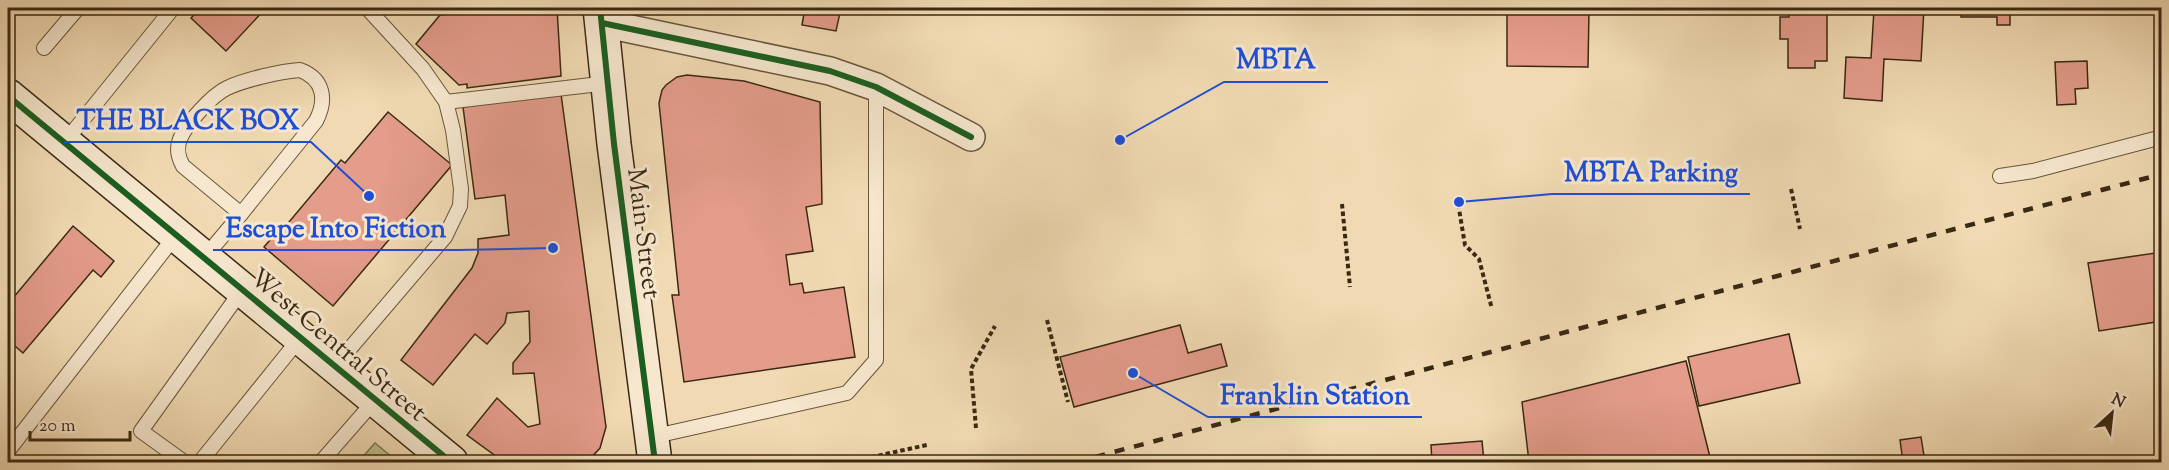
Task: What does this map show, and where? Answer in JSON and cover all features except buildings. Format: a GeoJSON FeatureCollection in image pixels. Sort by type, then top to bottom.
{"type":"FeatureCollection","features":[{"type":"Feature","properties":{"kind":"main road","name":"Main Street"},"geometry":{"type":"LineString","coordinates":[[601,15],[614,144],[653,449]]}},
{"type":"Feature","properties":{"kind":"main road","name":"West Central Street"},"geometry":{"type":"LineString","coordinates":[[8,96],[451,462]]}},
{"type":"Feature","properties":{"kind":"main road"},"geometry":{"type":"LineString","coordinates":[[632,462],[638,446],[647,401]]}},
{"type":"Feature","properties":{"kind":"street"},"geometry":{"type":"LineString","coordinates":[[601,15],[830,71],[876,87],[972,137]]}},
{"type":"Feature","properties":{"kind":"lane"},"geometry":{"type":"LineString","coordinates":[[44,48],[78,8]]}},
{"type":"Feature","properties":{"kind":"lane"},"geometry":{"type":"LineString","coordinates":[[64,143],[173,8]]}},
{"type":"Feature","properties":{"kind":"lane"},"geometry":{"type":"LineString","coordinates":[[335,366],[439,244],[456,216],[461,189],[453,130],[446,102],[423,69],[367,8]]}},
{"type":"Feature","properties":{"kind":"lane"},"geometry":{"type":"LineString","coordinates":[[204,258],[241,214],[316,121],[322,109],[321,88],[316,79],[307,73],[300,70],[285,71],[227,87],[203,108],[180,140],[178,157],[183,166],[241,214]]}},
{"type":"Feature","properties":{"kind":"lane"},"geometry":{"type":"LineString","coordinates":[[446,102],[608,83]]}},
{"type":"Feature","properties":{"kind":"lane"},"geometry":{"type":"LineString","coordinates":[[653,449],[847,393],[876,360],[876,87]]}},
{"type":"Feature","properties":{"kind":"lane"},"geometry":{"type":"LineString","coordinates":[[2000,176],[2033,171],[2162,137]]}},
{"type":"Feature","properties":{"kind":"lane"},"geometry":{"type":"LineString","coordinates":[[8,451],[176,235]]}},
{"type":"Feature","properties":{"kind":"lane"},"geometry":{"type":"LineString","coordinates":[[184,462],[141,430],[242,290]]}},
{"type":"Feature","properties":{"kind":"lane"},"geometry":{"type":"LineString","coordinates":[[200,462],[300,338]]}},
{"type":"Feature","properties":{"kind":"lane"},"geometry":{"type":"LineString","coordinates":[[321,462],[376,399]]}},
{"type":"Feature","properties":{"kind":"path"},"geometry":{"type":"LineString","coordinates":[[1791,189],[1800,229]]}},
{"type":"Feature","properties":{"kind":"path"},"geometry":{"type":"LineString","coordinates":[[1458,197],[1464,244],[1479,259],[1492,309]]}},
{"type":"Feature","properties":{"kind":"path"},"geometry":{"type":"LineString","coordinates":[[1342,204],[1350,287]]}},
{"type":"Feature","properties":{"kind":"path"},"geometry":{"type":"LineString","coordinates":[[1047,320],[1068,402]]}},
{"type":"Feature","properties":{"kind":"path"},"geometry":{"type":"LineString","coordinates":[[976,428],[971,369],[995,326]]}},
{"type":"Feature","properties":{"kind":"path"},"geometry":{"type":"LineString","coordinates":[[849,462],[927,445]]}},
{"type":"Feature","properties":{"kind":"green space"},"geometry":{"type":"Polygon","coordinates":[[[375,443],[398,462],[358,462],[375,443]]]}},
{"type":"Feature","properties":{"kind":"railway"},"geometry":{"type":"LineString","coordinates":[[1076,462],[2162,174]]}},
{"type":"Feature","properties":{"kind":"cycle path"},"geometry":{"type":"LineString","coordinates":[[600,8],[614,144],[655,462]]}},
{"type":"Feature","properties":{"kind":"cycle path"},"geometry":{"type":"LineString","coordinates":[[602,23],[830,71],[876,87],[971,137]]}},
{"type":"Feature","properties":{"kind":"cycle path"},"geometry":{"type":"LineString","coordinates":[[8,96],[451,462]]}},
{"type":"Feature","properties":{"kind":"place","name":"MBTA"},"geometry":{"type":"Point","coordinates":[1120,140]}},
{"type":"Feature","properties":{"kind":"place","name":"THE BLACK BOX"},"geometry":{"type":"Point","coordinates":[369,196]}},
{"type":"Feature","properties":{"kind":"place","name":"MBTA Parking"},"geometry":{"type":"Point","coordinates":[1459,202]}},
{"type":"Feature","properties":{"kind":"place","name":"Escape Into Fiction"},"geometry":{"type":"Point","coordinates":[553,248]}},
{"type":"Feature","properties":{"kind":"place","name":"Franklin Station"},"geometry":{"type":"Point","coordinates":[1133,373]}}]}
